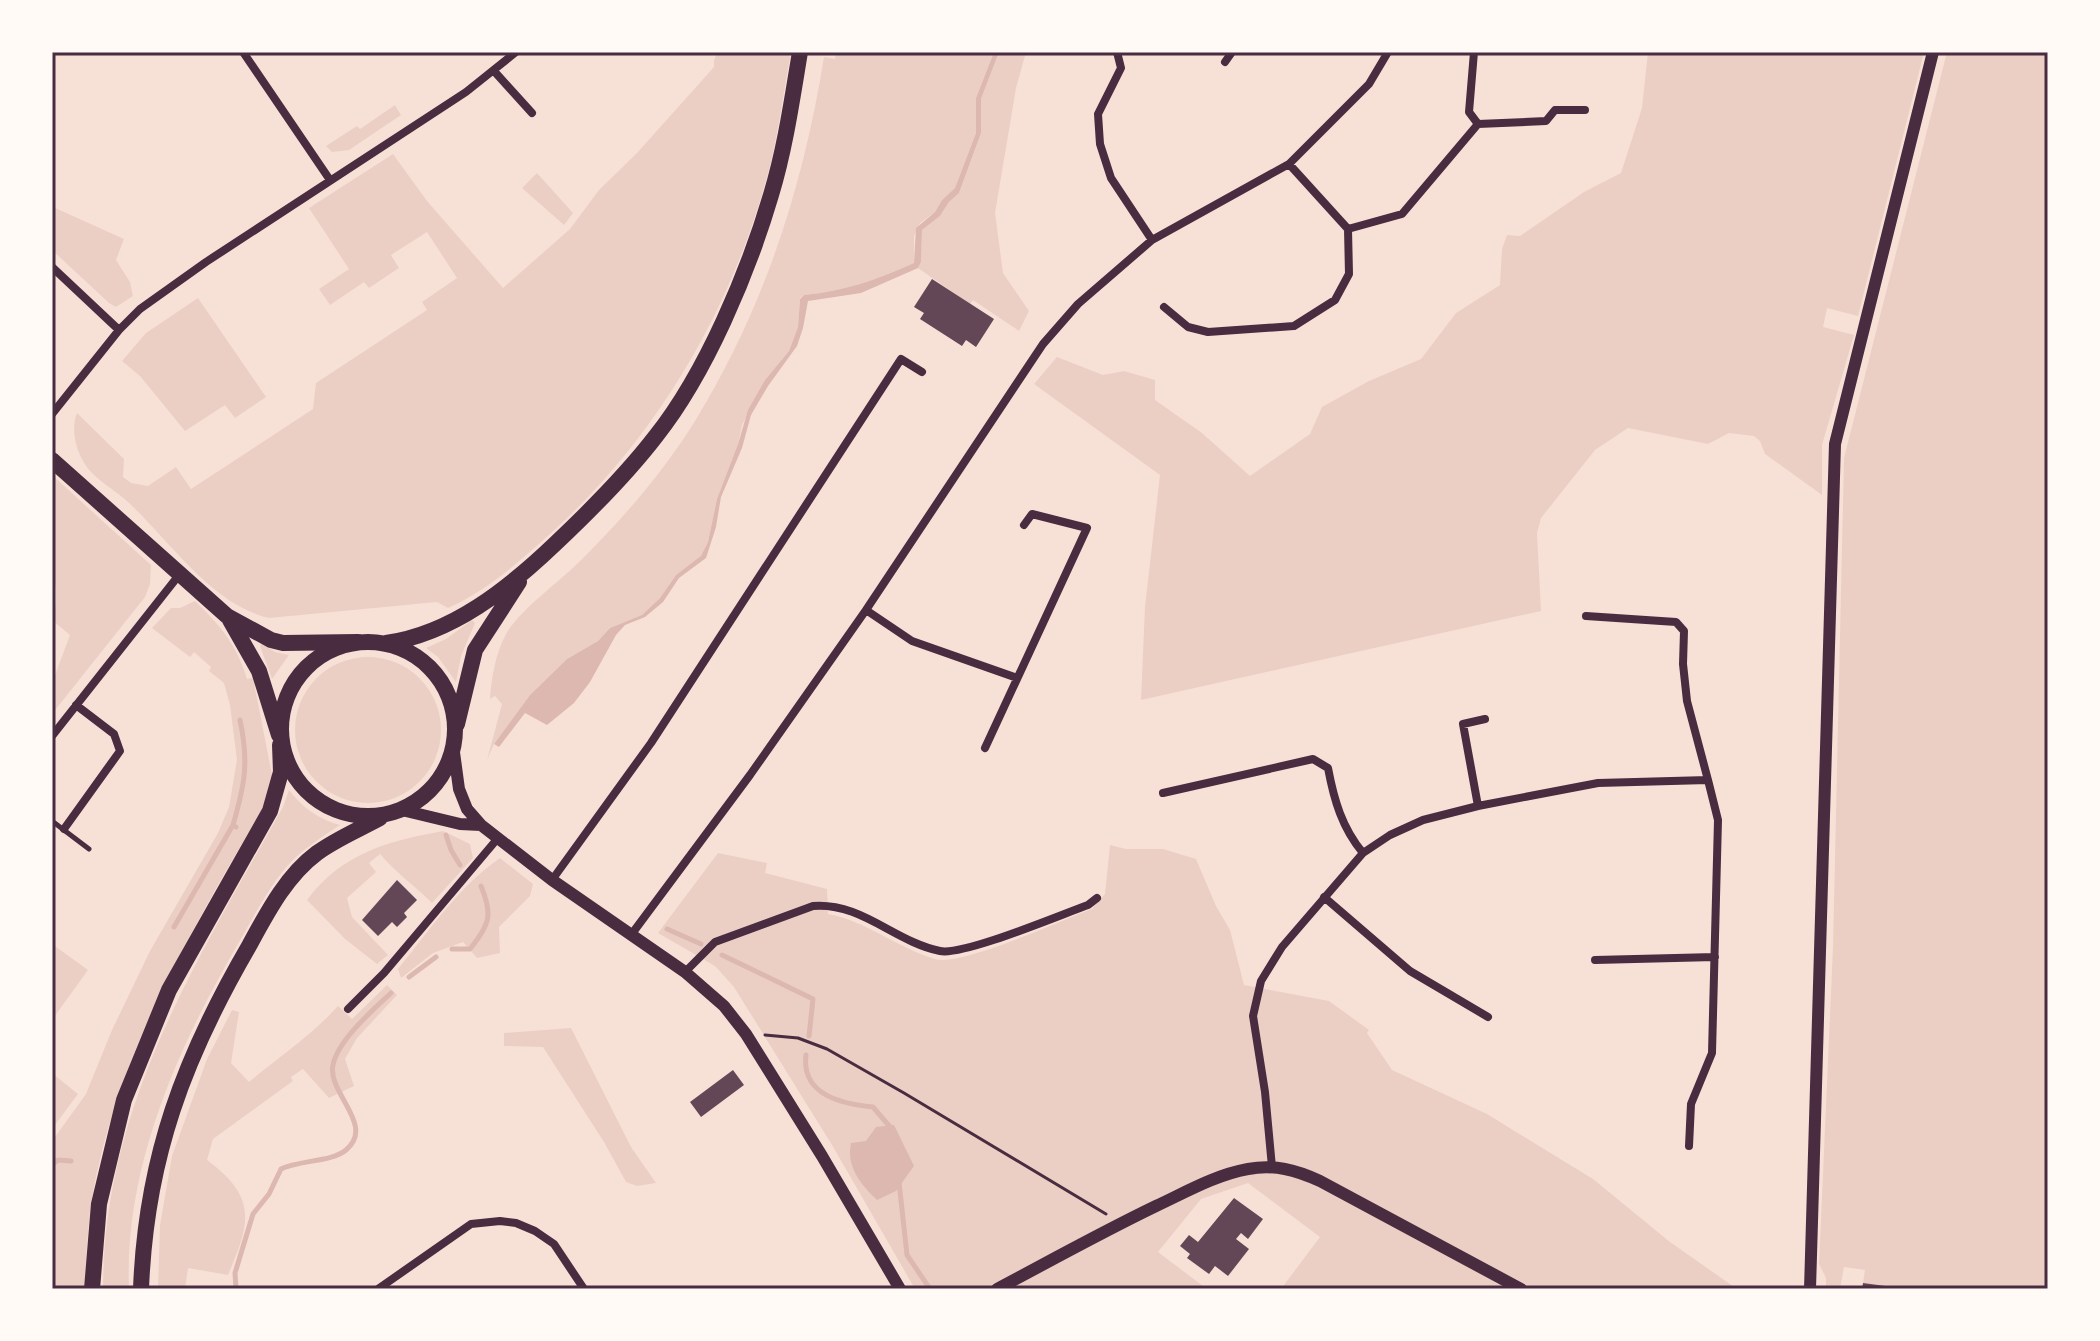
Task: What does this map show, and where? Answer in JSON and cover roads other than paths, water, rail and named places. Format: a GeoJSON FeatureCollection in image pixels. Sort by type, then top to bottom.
{"type":"FeatureCollection","features":[{"type":"Feature","properties":{"kind":"main road"},"geometry":{"type":"LineString","coordinates":[[52,460],[227,616],[271,640],[283,643],[386,643],[413,639],[450,624],[527,571],[610,491],[658,434],[684,395],[725,318],[771,195],[790,115],[800,52]]}},
{"type":"Feature","properties":{"kind":"main road"},"geometry":{"type":"LineString","coordinates":[[141,1289],[147,1207],[157,1155],[183,1080],[228,982],[278,896],[317,853],[380,818],[406,811],[436,786],[447,769],[475,650],[491,621],[527,571]]}},
{"type":"Feature","properties":{"kind":"main road"},"geometry":{"type":"LineString","coordinates":[[227,616],[259,671],[280,740],[294,774],[307,792],[331,808],[353,815],[380,818]]}},
{"type":"Feature","properties":{"kind":"main road"},"geometry":{"type":"LineString","coordinates":[[92,1289],[99,1204],[124,1100],[169,990],[270,811],[281,772],[282,706],[291,687],[308,665],[328,652],[358,642]]}},
{"type":"Feature","properties":{"kind":"main road"},"geometry":{"type":"LineString","coordinates":[[386,643],[412,653],[434,671],[453,711],[453,742]]}},
{"type":"Feature","properties":{"kind":"street"},"geometry":{"type":"LineString","coordinates":[[243,52],[330,180]]}},
{"type":"Feature","properties":{"kind":"street"},"geometry":{"type":"LineString","coordinates":[[52,414],[119,330],[140,309],[494,71],[516,52]]}},
{"type":"Feature","properties":{"kind":"street"},"geometry":{"type":"LineString","coordinates":[[1117,52],[1121,68],[1098,114],[1100,144],[1111,178],[1152,240]]}},
{"type":"Feature","properties":{"kind":"street"},"geometry":{"type":"LineString","coordinates":[[1225,62],[1232,52]]}},
{"type":"Feature","properties":{"kind":"street"},"geometry":{"type":"LineString","coordinates":[[631,935],[750,775],[866,610],[1043,344],[1078,304],[1152,240],[1289,164],[1369,84],[1388,52]]}},
{"type":"Feature","properties":{"kind":"street"},"geometry":{"type":"LineString","coordinates":[[1474,52],[1469,112],[1478,124]]}},
{"type":"Feature","properties":{"kind":"street"},"geometry":{"type":"LineString","coordinates":[[1810,1289],[1835,444],[1933,52]]}},
{"type":"Feature","properties":{"kind":"street"},"geometry":{"type":"LineString","coordinates":[[494,71],[532,113]]}},
{"type":"Feature","properties":{"kind":"street"},"geometry":{"type":"LineString","coordinates":[[1348,229],[1402,214],[1478,124],[1546,121],[1555,110],[1585,110]]}},
{"type":"Feature","properties":{"kind":"street"},"geometry":{"type":"LineString","coordinates":[[1164,307],[1188,327],[1208,332],[1294,326],[1335,300],[1349,274],[1348,229],[1289,164]]}},
{"type":"Feature","properties":{"kind":"street"},"geometry":{"type":"LineString","coordinates":[[52,267],[119,330]]}},
{"type":"Feature","properties":{"kind":"street"},"geometry":{"type":"LineString","coordinates":[[552,880],[651,743],[901,359],[922,372]]}},
{"type":"Feature","properties":{"kind":"street"},"geometry":{"type":"LineString","coordinates":[[985,748],[1087,528],[1032,514],[1024,525]]}},
{"type":"Feature","properties":{"kind":"street"},"geometry":{"type":"LineString","coordinates":[[52,736],[179,575]]}},
{"type":"Feature","properties":{"kind":"street"},"geometry":{"type":"LineString","coordinates":[[866,610],[912,641],[1017,678]]}},
{"type":"Feature","properties":{"kind":"street"},"geometry":{"type":"LineString","coordinates":[[1586,616],[1662,619],[1676,622],[1684,631],[1683,664],[1687,701],[1700,740],[1718,820],[1712,1053],[1691,1104],[1689,1146]]}},
{"type":"Feature","properties":{"kind":"street"},"geometry":{"type":"LineString","coordinates":[[64,829],[120,751],[114,734],[76,705]]}},
{"type":"Feature","properties":{"kind":"street"},"geometry":{"type":"LineString","coordinates":[[1478,806],[1463,724],[1485,719]]}},
{"type":"Feature","properties":{"kind":"street"},"geometry":{"type":"LineString","coordinates":[[453,742],[459,789],[467,809],[481,825],[552,880],[685,972],[724,1006],[746,1034],[900,1289]]}},
{"type":"Feature","properties":{"kind":"street"},"geometry":{"type":"LineString","coordinates":[[1163,793],[1313,759],[1328,768],[1333,798],[1349,836],[1363,853]]}},
{"type":"Feature","properties":{"kind":"street"},"geometry":{"type":"LineString","coordinates":[[1272,1167],[1265,1092],[1253,1016],[1261,981],[1282,947],[1363,853],[1390,835],[1423,820],[1478,806],[1598,783],[1708,780]]}},
{"type":"Feature","properties":{"kind":"street"},"geometry":{"type":"LineString","coordinates":[[406,811],[460,824],[481,825]]}},
{"type":"Feature","properties":{"kind":"street"},"geometry":{"type":"LineString","coordinates":[[348,1009],[384,973],[498,838]]}},
{"type":"Feature","properties":{"kind":"street"},"geometry":{"type":"LineString","coordinates":[[1324,897],[1410,971],[1488,1017]]}},
{"type":"Feature","properties":{"kind":"street"},"geometry":{"type":"LineString","coordinates":[[685,972],[715,942],[813,906],[830,905],[850,910],[908,941],[943,952],[966,949],[1088,905],[1097,898]]}},
{"type":"Feature","properties":{"kind":"street"},"geometry":{"type":"LineString","coordinates":[[1595,960],[1715,957]]}},
{"type":"Feature","properties":{"kind":"street"},"geometry":{"type":"LineString","coordinates":[[997,1289],[1116,1225],[1208,1181],[1248,1169],[1272,1167],[1296,1170],[1320,1181],[1521,1289]]}},
{"type":"Feature","properties":{"kind":"street"},"geometry":{"type":"LineString","coordinates":[[378,1289],[471,1224],[500,1221],[526,1227],[554,1244],[584,1289]]}},
{"type":"Feature","properties":{"kind":"lane"},"geometry":{"type":"LineString","coordinates":[[52,821],[89,849]]}},
{"type":"Feature","properties":{"kind":"waterway"},"geometry":{"type":"LineString","coordinates":[[233,825],[244,773],[240,720]]}},
{"type":"Feature","properties":{"kind":"waterway"},"geometry":{"type":"LineString","coordinates":[[174,927],[233,825],[236,827]]}},
{"type":"Feature","properties":{"kind":"waterway"},"geometry":{"type":"LineString","coordinates":[[446,835],[460,865]]}},
{"type":"Feature","properties":{"kind":"waterway"},"geometry":{"type":"LineString","coordinates":[[452,949],[470,949],[482,933],[488,912],[481,886]]}},
{"type":"Feature","properties":{"kind":"waterway"},"geometry":{"type":"LineString","coordinates":[[667,929],[701,944]]}},
{"type":"Feature","properties":{"kind":"waterway"},"geometry":{"type":"LineString","coordinates":[[722,955],[813,999],[809,1036]]}},
{"type":"Feature","properties":{"kind":"waterway"},"geometry":{"type":"LineString","coordinates":[[409,977],[436,957]]}},
{"type":"Feature","properties":{"kind":"waterway"},"geometry":{"type":"LineString","coordinates":[[236,1289],[235,1273],[253,1214],[269,1194],[281,1169],[340,1154],[354,1140],[356,1130],[333,1076],[333,1065],[349,1036],[391,993]]}},
{"type":"Feature","properties":{"kind":"waterway"},"geometry":{"type":"LineString","coordinates":[[806,1055],[806,1069],[817,1088],[837,1100],[873,1107],[891,1128]]}},
{"type":"Feature","properties":{"kind":"waterway"},"geometry":{"type":"LineString","coordinates":[[52,1165],[58,1160],[71,1161]]}},
{"type":"Feature","properties":{"kind":"waterway"},"geometry":{"type":"LineString","coordinates":[[899,1182],[907,1255],[930,1289]]}}]}
